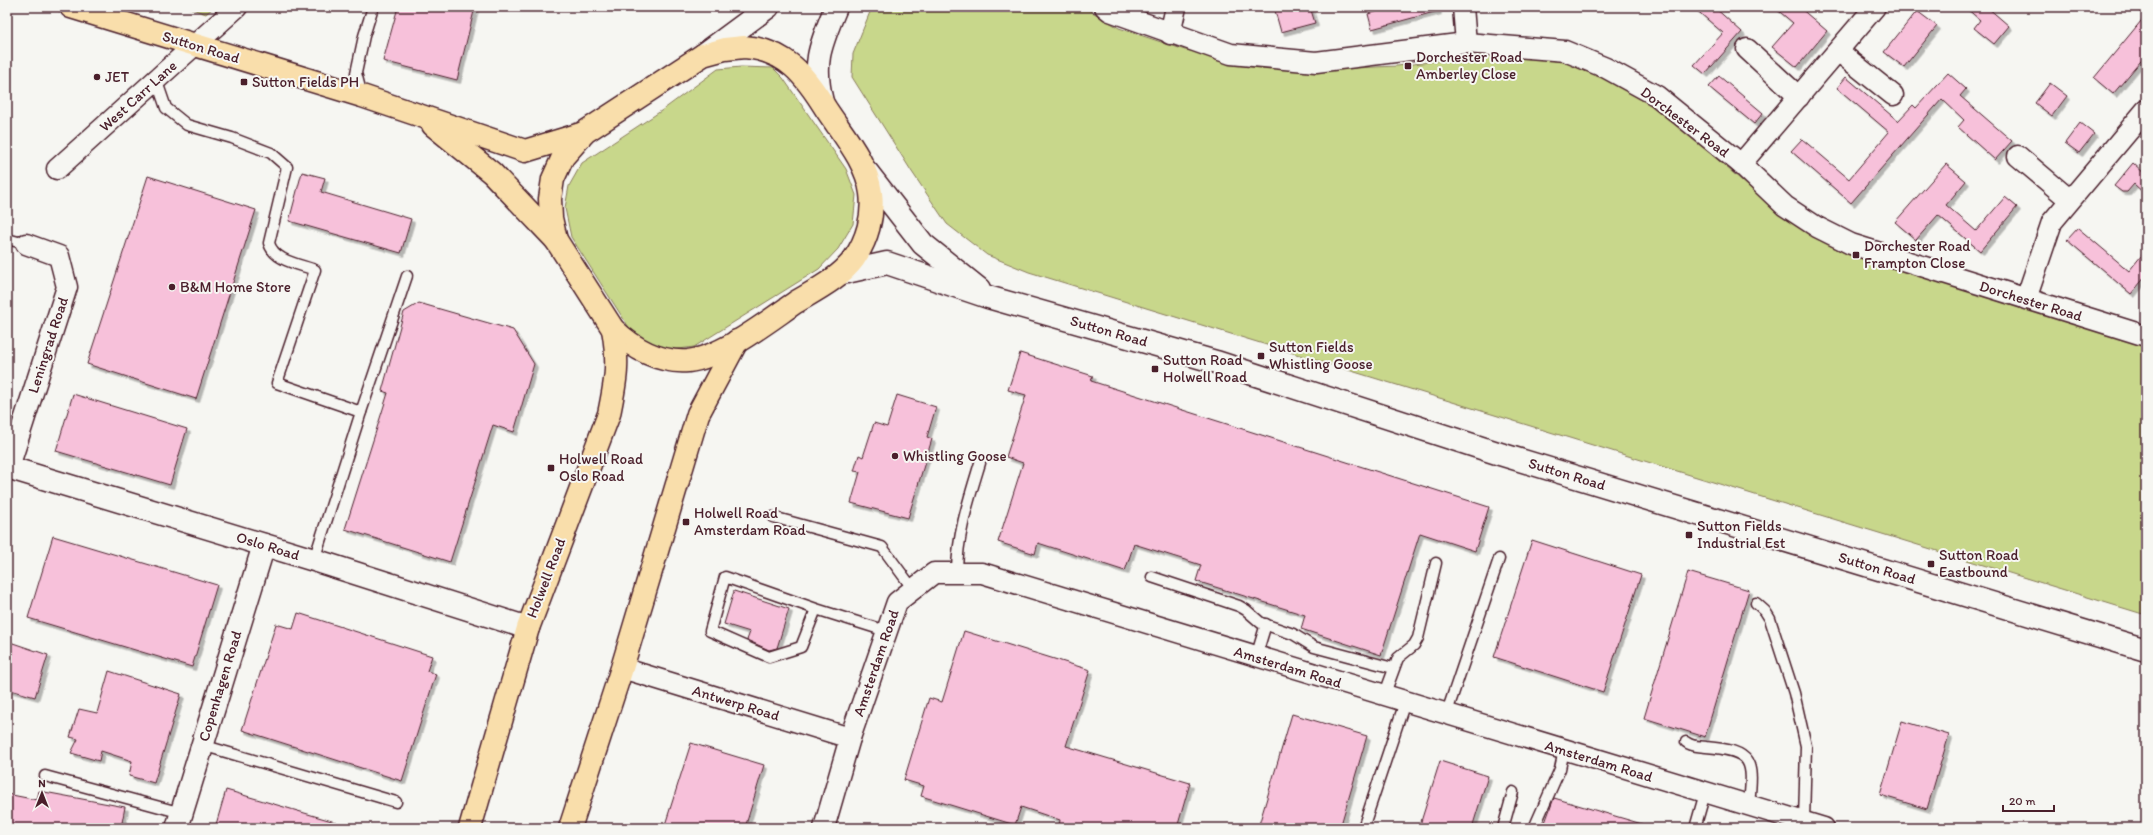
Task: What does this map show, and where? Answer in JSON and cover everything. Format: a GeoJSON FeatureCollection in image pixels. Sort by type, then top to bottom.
{"type":"FeatureCollection","features":[{"type":"Feature","properties":{"kind":"highway","name":"Sutton Road"},"geometry":{"type":"LineString","coordinates":[[71,7],[362,96],[525,151],[585,132]]}},
{"type":"Feature","properties":{"kind":"highway"},"geometry":{"type":"LineString","coordinates":[[422,116],[492,173],[556,240],[613,329],[625,341],[658,358],[674,361],[689,361],[708,356],[737,341],[842,273],[862,246],[868,231],[871,212],[871,194],[867,172],[803,75],[789,62],[760,48],[744,47],[725,49],[703,55],[585,132],[563,157],[553,179],[550,199],[551,218],[556,240]]}},
{"type":"Feature","properties":{"kind":"highway","name":"Holwell Road"},"geometry":{"type":"LineString","coordinates":[[470,828],[528,628],[608,414],[617,377],[617,356],[613,329]]}},
{"type":"Feature","properties":{"kind":"highway"},"geometry":{"type":"LineString","coordinates":[[570,828],[622,668],[698,414],[737,341]]}},
{"type":"Feature","properties":{"kind":"street","name":"West Carr Lane"},"geometry":{"type":"LineString","coordinates":[[57,169],[237,7]]}},
{"type":"Feature","properties":{"kind":"street"},"geometry":{"type":"LineString","coordinates":[[703,55],[768,7]]}},
{"type":"Feature","properties":{"kind":"street"},"geometry":{"type":"LineString","coordinates":[[822,102],[817,82],[819,49],[836,7]]}},
{"type":"Feature","properties":{"kind":"street","name":"Dorchester Road"},"geometry":{"type":"LineString","coordinates":[[1105,7],[1110,11],[1170,34],[1231,54],[1319,62],[1466,43],[1565,51],[1606,68],[1657,96],[1741,164],[1785,206],[1817,227],[1851,244],[2146,336]]}},
{"type":"Feature","properties":{"kind":"street"},"geometry":{"type":"LineString","coordinates":[[1170,34],[1176,7]]}},
{"type":"Feature","properties":{"kind":"street"},"geometry":{"type":"LineString","coordinates":[[1463,7],[1466,43]]}},
{"type":"Feature","properties":{"kind":"street"},"geometry":{"type":"LineString","coordinates":[[1741,164],[1876,7]]}},
{"type":"Feature","properties":{"kind":"street"},"geometry":{"type":"LineString","coordinates":[[1747,49],[1799,97]]}},
{"type":"Feature","properties":{"kind":"street"},"geometry":{"type":"LineString","coordinates":[[1838,51],[1892,95]]}},
{"type":"Feature","properties":{"kind":"street"},"geometry":{"type":"LineString","coordinates":[[2026,299],[2052,222],[2146,110]]}},
{"type":"Feature","properties":{"kind":"street"},"geometry":{"type":"LineString","coordinates":[[2018,156],[2070,200]]}},
{"type":"Feature","properties":{"kind":"street","name":"Sutton Road"},"geometry":{"type":"LineString","coordinates":[[867,172],[924,244],[988,297]]}},
{"type":"Feature","properties":{"kind":"street","name":"Leningrad Road"},"geometry":{"type":"LineString","coordinates":[[8,467],[67,287],[59,256],[26,244]]}},
{"type":"Feature","properties":{"kind":"street","name":"Sutton Road"},"geometry":{"type":"LineString","coordinates":[[842,273],[887,263],[988,297],[1216,362],[1500,454],[2146,650]]}},
{"type":"Feature","properties":{"kind":"street","name":"Oslo Road"},"geometry":{"type":"LineString","coordinates":[[8,467],[314,560],[528,628]]}},
{"type":"Feature","properties":{"kind":"street","name":"Copenhagen Road"},"geometry":{"type":"LineString","coordinates":[[179,821],[264,545]]}},
{"type":"Feature","properties":{"kind":"street","name":"Amsterdam Road"},"geometry":{"type":"LineString","coordinates":[[824,828],[850,738],[896,602],[934,573],[982,573],[1446,715],[1824,828]]}},
{"type":"Feature","properties":{"kind":"street","name":"Antwerp Road"},"geometry":{"type":"LineString","coordinates":[[622,668],[850,738]]}},
{"type":"Feature","properties":{"kind":"lane"},"geometry":{"type":"LineString","coordinates":[[362,96],[356,73],[364,36],[373,7]]}},
{"type":"Feature","properties":{"kind":"lane"},"geometry":{"type":"LineString","coordinates":[[156,79],[166,108],[187,125],[232,138],[271,153],[287,166],[269,243],[271,251],[278,257],[315,270],[277,383],[361,412]]}},
{"type":"Feature","properties":{"kind":"lane"},"geometry":{"type":"LineString","coordinates":[[7,239],[26,244]]}},
{"type":"Feature","properties":{"kind":"lane"},"geometry":{"type":"LineString","coordinates":[[314,560],[361,412],[407,276]]}},
{"type":"Feature","properties":{"kind":"lane"},"geometry":{"type":"LineString","coordinates":[[958,573],[957,551],[967,503],[980,464]]}},
{"type":"Feature","properties":{"kind":"lane"},"geometry":{"type":"LineString","coordinates":[[773,517],[882,547],[913,590]]}},
{"type":"Feature","properties":{"kind":"lane"},"geometry":{"type":"LineString","coordinates":[[1446,715],[1499,559]]}},
{"type":"Feature","properties":{"kind":"lane"},"geometry":{"type":"LineString","coordinates":[[1384,696],[1393,668],[1398,658],[1414,645],[1418,638],[1436,563]]}},
{"type":"Feature","properties":{"kind":"lane"},"geometry":{"type":"LineString","coordinates":[[816,609],[801,647],[769,657],[710,630],[725,576],[816,609],[886,631]]}},
{"type":"Feature","properties":{"kind":"lane"},"geometry":{"type":"LineString","coordinates":[[1152,577],[1239,606],[1261,623],[1293,634],[1314,646],[1393,668]]}},
{"type":"Feature","properties":{"kind":"lane"},"geometry":{"type":"LineString","coordinates":[[1756,603],[1765,611],[1770,619],[1794,693],[1806,746],[1804,822]]}},
{"type":"Feature","properties":{"kind":"lane"},"geometry":{"type":"LineString","coordinates":[[1256,657],[1266,624]]}},
{"type":"Feature","properties":{"kind":"lane"},"geometry":{"type":"LineString","coordinates":[[1363,828],[1404,702]]}},
{"type":"Feature","properties":{"kind":"lane"},"geometry":{"type":"LineString","coordinates":[[1686,742],[1694,746],[1731,749],[1747,761],[1751,769],[1749,805]]}},
{"type":"Feature","properties":{"kind":"lane"},"geometry":{"type":"LineString","coordinates":[[202,745],[396,802]]}},
{"type":"Feature","properties":{"kind":"lane"},"geometry":{"type":"LineString","coordinates":[[1534,828],[1560,769],[1564,750]]}},
{"type":"Feature","properties":{"kind":"lane"},"geometry":{"type":"LineString","coordinates":[[45,776],[179,821]]}},
{"type":"Feature","properties":{"kind":"lane"},"geometry":{"type":"LineString","coordinates":[[1503,828],[1513,792]]}},
{"type":"Feature","properties":{"kind":"lane"},"geometry":{"type":"LineString","coordinates":[[1695,828],[1705,793]]}},
{"type":"Feature","properties":{"kind":"green space"},"geometry":{"type":"Polygon","coordinates":[[[187,7],[214,7],[206,14],[187,7]]]}},
{"type":"Feature","properties":{"kind":"green space"},"geometry":{"type":"Polygon","coordinates":[[[872,7],[1084,7],[1119,28],[1185,50],[1311,70],[1397,66],[1493,54],[1537,55],[1578,64],[1643,95],[1777,211],[2146,343],[2146,615],[1029,272],[987,255],[947,224],[852,77],[853,54],[872,7]]]}},
{"type":"Feature","properties":{"kind":"green space"},"geometry":{"type":"Polygon","coordinates":[[[741,67],[773,68],[783,78],[846,169],[856,195],[853,224],[838,249],[819,269],[694,347],[671,350],[651,344],[630,329],[571,237],[565,208],[569,186],[582,163],[664,109],[718,69],[741,67]]]}},
{"type":"Feature","properties":{"kind":"building"},"geometry":{"type":"Polygon","coordinates":[[[398,7],[475,7],[457,80],[383,61],[398,7]]]}},
{"type":"Feature","properties":{"kind":"building"},"geometry":{"type":"Polygon","coordinates":[[[1274,7],[1310,7],[1315,23],[1281,32],[1274,7]]]}},
{"type":"Feature","properties":{"kind":"building"},"geometry":{"type":"Polygon","coordinates":[[[1393,7],[1437,7],[1438,11],[1372,29],[1368,14],[1393,7]]]}},
{"type":"Feature","properties":{"kind":"building"},"geometry":{"type":"Polygon","coordinates":[[[1693,7],[1714,7],[1742,32],[1705,74],[1694,65],[1723,33],[1693,7]]]}},
{"type":"Feature","properties":{"kind":"building"},"geometry":{"type":"Polygon","coordinates":[[[1774,7],[1799,7],[1827,31],[1797,67],[1772,47],[1793,23],[1774,7]]]}},
{"type":"Feature","properties":{"kind":"building"},"geometry":{"type":"Polygon","coordinates":[[[1965,7],[1987,7],[2009,26],[1994,44],[1974,28],[1980,20],[1965,7]]]}},
{"type":"Feature","properties":{"kind":"building"},"geometry":{"type":"Polygon","coordinates":[[[1917,11],[1937,26],[1904,67],[1884,52],[1917,11]]]}},
{"type":"Feature","properties":{"kind":"building"},"geometry":{"type":"Polygon","coordinates":[[[2146,15],[2146,55],[2113,94],[2094,78],[2146,15]]]}},
{"type":"Feature","properties":{"kind":"building"},"geometry":{"type":"Polygon","coordinates":[[[1948,73],[1966,89],[1960,96],[2012,141],[1995,160],[1958,127],[1964,120],[1942,99],[1851,203],[1791,151],[1802,139],[1849,179],[1889,132],[1837,88],[1846,77],[1898,121],[1913,105],[1916,108],[1948,73]]]}},
{"type":"Feature","properties":{"kind":"building"},"geometry":{"type":"Polygon","coordinates":[[[1719,76],[1763,113],[1754,124],[1709,87],[1719,76]]]}},
{"type":"Feature","properties":{"kind":"building"},"geometry":{"type":"Polygon","coordinates":[[[2050,83],[2067,96],[2052,116],[2035,103],[2050,83]]]}},
{"type":"Feature","properties":{"kind":"building"},"geometry":{"type":"Polygon","coordinates":[[[2080,123],[2094,134],[2079,153],[2065,143],[2080,123]]]}},
{"type":"Feature","properties":{"kind":"building"},"geometry":{"type":"Polygon","coordinates":[[[2133,163],[2146,175],[2146,195],[2134,184],[2127,192],[2122,192],[2114,186],[2133,163]]]}},
{"type":"Feature","properties":{"kind":"building"},"geometry":{"type":"Polygon","coordinates":[[[1946,164],[1966,181],[1946,205],[1976,231],[2005,197],[2017,207],[1980,251],[1938,215],[1916,240],[1895,222],[1946,164]]]}},
{"type":"Feature","properties":{"kind":"building"},"geometry":{"type":"Polygon","coordinates":[[[302,172],[325,178],[321,192],[411,219],[401,253],[289,221],[302,172]]]}},
{"type":"Feature","properties":{"kind":"building","name":"B&M Home Store"},"geometry":{"type":"Polygon","coordinates":[[[148,176],[256,210],[196,399],[87,364],[148,176]]]}},
{"type":"Feature","properties":{"kind":"building"},"geometry":{"type":"Polygon","coordinates":[[[2078,228],[2129,271],[2146,250],[2146,276],[2131,294],[2067,240],[2078,228]]]}},
{"type":"Feature","properties":{"kind":"building"},"geometry":{"type":"Polygon","coordinates":[[[419,303],[513,330],[534,364],[514,432],[493,425],[450,562],[345,529],[388,393],[382,391],[404,312],[419,303]]]}},
{"type":"Feature","properties":{"kind":"building"},"geometry":{"type":"Polygon","coordinates":[[[1020,353],[1093,376],[1091,381],[1489,507],[1475,551],[1420,533],[1381,655],[1301,629],[1305,615],[1196,581],[1201,565],[1134,544],[1125,571],[1038,543],[1035,554],[998,542],[1023,463],[1006,457],[1026,395],[1008,390],[1020,353]]]}},
{"type":"Feature","properties":{"kind":"building"},"geometry":{"type":"Polygon","coordinates":[[[73,394],[187,429],[170,485],[56,451],[73,394]]]}},
{"type":"Feature","properties":{"kind":"building","name":"Whistling Goose"},"geometry":{"type":"Polygon","coordinates":[[[897,395],[936,407],[927,437],[932,439],[908,518],[851,503],[860,472],[854,471],[859,455],[863,457],[874,423],[887,427],[897,395]]]}},
{"type":"Feature","properties":{"kind":"building"},"geometry":{"type":"Polygon","coordinates":[[[53,536],[217,585],[192,667],[28,618],[53,536]]]}},
{"type":"Feature","properties":{"kind":"building"},"geometry":{"type":"Polygon","coordinates":[[[1532,540],[1641,575],[1603,692],[1494,657],[1532,540]]]}},
{"type":"Feature","properties":{"kind":"building"},"geometry":{"type":"Polygon","coordinates":[[[1688,572],[1749,590],[1705,737],[1644,718],[1688,572]]]}},
{"type":"Feature","properties":{"kind":"building"},"geometry":{"type":"Polygon","coordinates":[[[734,591],[789,609],[777,648],[769,650],[747,640],[750,632],[724,624],[734,591]]]}},
{"type":"Feature","properties":{"kind":"building"},"geometry":{"type":"Polygon","coordinates":[[[298,613],[432,656],[427,671],[436,674],[402,781],[242,730],[276,624],[293,629],[298,613]]]}},
{"type":"Feature","properties":{"kind":"building"},"geometry":{"type":"Polygon","coordinates":[[[964,631],[1090,670],[1066,746],[1190,783],[1177,828],[1067,828],[1059,826],[1060,820],[1021,807],[1015,825],[921,796],[924,786],[904,780],[929,698],[942,702],[964,631]]]}},
{"type":"Feature","properties":{"kind":"building"},"geometry":{"type":"Polygon","coordinates":[[[7,641],[48,655],[35,697],[7,689],[7,641]]]}},
{"type":"Feature","properties":{"kind":"building"},"geometry":{"type":"Polygon","coordinates":[[[109,671],[181,694],[154,783],[129,776],[132,761],[101,751],[99,761],[71,753],[78,739],[70,737],[79,709],[97,713],[109,671]]]}},
{"type":"Feature","properties":{"kind":"building"},"geometry":{"type":"Polygon","coordinates":[[[1292,714],[1367,736],[1340,828],[1258,828],[1292,714]]]}},
{"type":"Feature","properties":{"kind":"building"},"geometry":{"type":"Polygon","coordinates":[[[1902,721],[1949,735],[1927,809],[1880,795],[1902,721]]]}},
{"type":"Feature","properties":{"kind":"building"},"geometry":{"type":"Polygon","coordinates":[[[691,743],[764,765],[745,828],[664,828],[691,743]]]}},
{"type":"Feature","properties":{"kind":"building"},"geometry":{"type":"Polygon","coordinates":[[[1440,761],[1488,776],[1472,828],[1419,828],[1440,761]]]}},
{"type":"Feature","properties":{"kind":"building"},"geometry":{"type":"Polygon","coordinates":[[[226,790],[342,824],[342,828],[215,828],[226,790]]]}},
{"type":"Feature","properties":{"kind":"building"},"geometry":{"type":"Polygon","coordinates":[[[39,791],[125,807],[121,828],[7,828],[7,794],[37,800],[39,791]]]}},
{"type":"Feature","properties":{"kind":"building"},"geometry":{"type":"Polygon","coordinates":[[[1554,798],[1642,824],[1642,828],[1543,828],[1554,798]]]}},
{"type":"Feature","properties":{"kind":"place","name":"Dorchester Road Amberley Close"},"geometry":{"type":"Point","coordinates":[1408,66]}},
{"type":"Feature","properties":{"kind":"place","name":"JET"},"geometry":{"type":"Point","coordinates":[97,77]}},
{"type":"Feature","properties":{"kind":"place","name":"Sutton Fields PH"},"geometry":{"type":"Point","coordinates":[244,82]}},
{"type":"Feature","properties":{"kind":"place","name":"Dorchester Road Frampton Close"},"geometry":{"type":"Point","coordinates":[1856,255]}},
{"type":"Feature","properties":{"kind":"place","name":"B&M Home Store"},"geometry":{"type":"Point","coordinates":[172,287]}},
{"type":"Feature","properties":{"kind":"place","name":"Sutton Fields Whistling Goose"},"geometry":{"type":"Point","coordinates":[1261,356]}},
{"type":"Feature","properties":{"kind":"place","name":"Sutton Road Holwell Road"},"geometry":{"type":"Point","coordinates":[1155,369]}},
{"type":"Feature","properties":{"kind":"place","name":"Whistling Goose"},"geometry":{"type":"Point","coordinates":[895,456]}},
{"type":"Feature","properties":{"kind":"place","name":"Holwell Road Oslo Road"},"geometry":{"type":"Point","coordinates":[551,468]}},
{"type":"Feature","properties":{"kind":"place","name":"Holwell Road Amsterdam Road"},"geometry":{"type":"Point","coordinates":[686,522]}},
{"type":"Feature","properties":{"kind":"place","name":"Sutton Fields Industrial Est"},"geometry":{"type":"Point","coordinates":[1689,535]}},
{"type":"Feature","properties":{"kind":"place","name":"Sutton Road Eastbound"},"geometry":{"type":"Point","coordinates":[1931,564]}}]}
